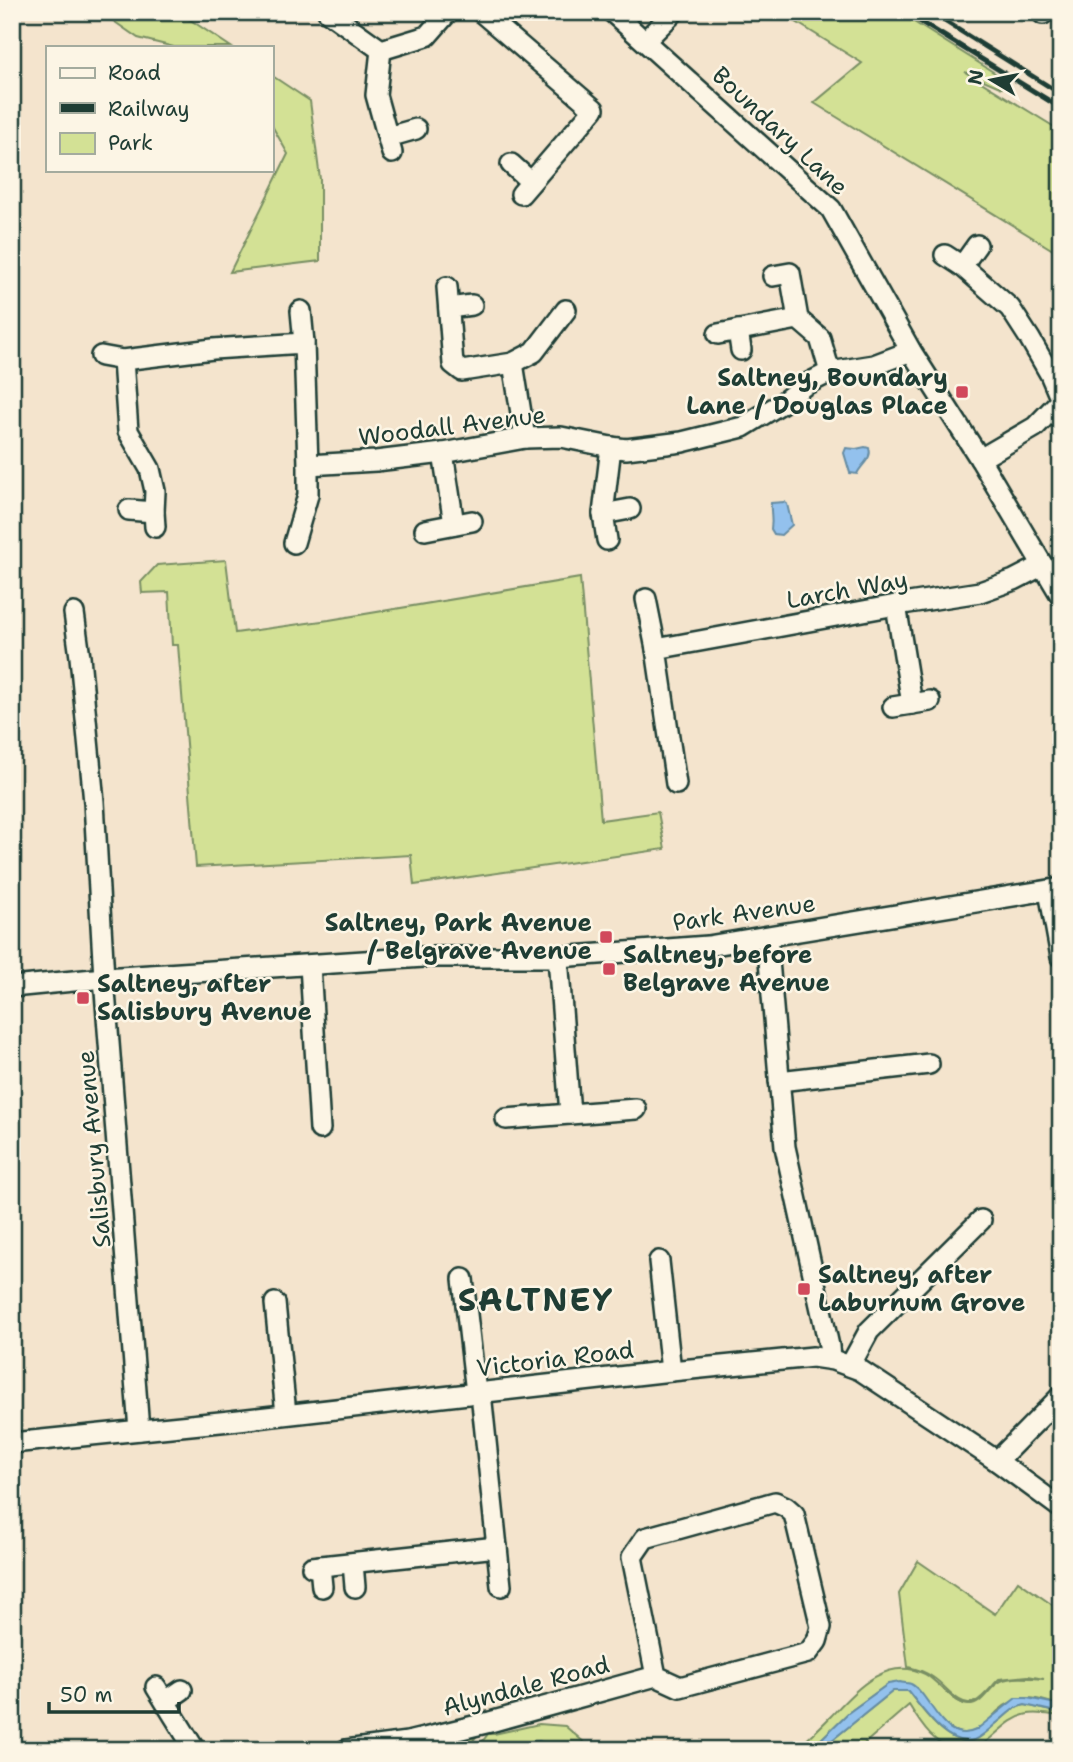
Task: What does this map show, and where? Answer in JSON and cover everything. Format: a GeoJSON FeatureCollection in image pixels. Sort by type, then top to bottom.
{"type":"FeatureCollection","features":[{"type":"Feature","properties":{"kind":"street"},"geometry":{"type":"LineString","coordinates":[[328,12],[381,50]]}},
{"type":"Feature","properties":{"kind":"street"},"geometry":{"type":"LineString","coordinates":[[381,50],[427,36],[447,12]]}},
{"type":"Feature","properties":{"kind":"street"},"geometry":{"type":"LineString","coordinates":[[481,12],[594,109],[526,188],[511,164]]}},
{"type":"Feature","properties":{"kind":"street","name":"Boundary Lane"},"geometry":{"type":"LineString","coordinates":[[612,12],[831,209],[911,351],[980,459],[1061,596]]}},
{"type":"Feature","properties":{"kind":"street"},"geometry":{"type":"LineString","coordinates":[[645,41],[673,13]]}},
{"type":"Feature","properties":{"kind":"street"},"geometry":{"type":"LineString","coordinates":[[381,50],[376,95],[390,145],[416,129]]}},
{"type":"Feature","properties":{"kind":"street"},"geometry":{"type":"LineString","coordinates":[[962,266],[976,245]]}},
{"type":"Feature","properties":{"kind":"street"},"geometry":{"type":"LineString","coordinates":[[946,255],[1010,309],[1050,374],[1061,400],[1035,427],[980,459]]}},
{"type":"Feature","properties":{"kind":"street"},"geometry":{"type":"LineString","coordinates":[[773,276],[790,273],[798,319],[820,338],[830,372]]}},
{"type":"Feature","properties":{"kind":"street"},"geometry":{"type":"LineString","coordinates":[[447,287],[453,364],[462,371],[513,363],[534,352],[566,310]]}},
{"type":"Feature","properties":{"kind":"street"},"geometry":{"type":"LineString","coordinates":[[449,308],[472,305]]}},
{"type":"Feature","properties":{"kind":"street"},"geometry":{"type":"LineString","coordinates":[[294,543],[308,495],[302,311]]}},
{"type":"Feature","properties":{"kind":"street"},"geometry":{"type":"LineString","coordinates":[[718,334],[740,340],[798,319]]}},
{"type":"Feature","properties":{"kind":"street"},"geometry":{"type":"LineString","coordinates":[[101,356],[123,360],[213,349],[304,343]]}},
{"type":"Feature","properties":{"kind":"street","name":"Woodall Avenue"},"geometry":{"type":"LineString","coordinates":[[308,464],[376,461],[525,439],[561,437],[626,449],[682,442],[744,427],[805,385],[830,372],[874,365],[911,351]]}},
{"type":"Feature","properties":{"kind":"street"},"geometry":{"type":"LineString","coordinates":[[123,360],[128,430],[150,469],[155,491],[155,520],[129,510]]}},
{"type":"Feature","properties":{"kind":"street"},"geometry":{"type":"LineString","coordinates":[[513,363],[525,439]]}},
{"type":"Feature","properties":{"kind":"street"},"geometry":{"type":"LineString","coordinates":[[607,540],[603,514],[611,447]]}},
{"type":"Feature","properties":{"kind":"street"},"geometry":{"type":"LineString","coordinates":[[425,530],[463,522],[443,453]]}},
{"type":"Feature","properties":{"kind":"street"},"geometry":{"type":"LineString","coordinates":[[603,514],[630,509]]}},
{"type":"Feature","properties":{"kind":"street","name":"Larch Way"},"geometry":{"type":"LineString","coordinates":[[656,649],[980,592],[1014,580],[1043,565]]}},
{"type":"Feature","properties":{"kind":"street"},"geometry":{"type":"LineString","coordinates":[[646,599],[676,784]]}},
{"type":"Feature","properties":{"kind":"street"},"geometry":{"type":"LineString","coordinates":[[896,606],[912,704]]}},
{"type":"Feature","properties":{"kind":"street","name":"Salisbury Avenue"},"geometry":{"type":"LineString","coordinates":[[74,613],[94,802],[104,978],[139,1430]]}},
{"type":"Feature","properties":{"kind":"street"},"geometry":{"type":"LineString","coordinates":[[1055,889],[1061,957]]}},
{"type":"Feature","properties":{"kind":"street","name":"Park Avenue"},"geometry":{"type":"LineString","coordinates":[[12,987],[104,978],[424,957],[558,957],[708,946],[1055,889]]}},
{"type":"Feature","properties":{"kind":"street"},"geometry":{"type":"LineString","coordinates":[[767,937],[785,1147],[830,1359]]}},
{"type":"Feature","properties":{"kind":"street"},"geometry":{"type":"LineString","coordinates":[[558,957],[570,1114]]}},
{"type":"Feature","properties":{"kind":"street"},"geometry":{"type":"LineString","coordinates":[[310,965],[320,1129]]}},
{"type":"Feature","properties":{"kind":"street"},"geometry":{"type":"LineString","coordinates":[[779,1081],[929,1064]]}},
{"type":"Feature","properties":{"kind":"street"},"geometry":{"type":"LineString","coordinates":[[506,1119],[636,1109]]}},
{"type":"Feature","properties":{"kind":"street"},"geometry":{"type":"LineString","coordinates":[[850,1366],[869,1331],[981,1220]]}},
{"type":"Feature","properties":{"kind":"street"},"geometry":{"type":"LineString","coordinates":[[659,1261],[671,1371]]}},
{"type":"Feature","properties":{"kind":"street"},"geometry":{"type":"LineString","coordinates":[[463,1279],[501,1586]]}},
{"type":"Feature","properties":{"kind":"street"},"geometry":{"type":"LineString","coordinates":[[275,1303],[286,1413]]}},
{"type":"Feature","properties":{"kind":"street","name":"Victoria Road"},"geometry":{"type":"LineString","coordinates":[[12,1443],[813,1357],[830,1359],[860,1370],[997,1461],[1061,1508]]}},
{"type":"Feature","properties":{"kind":"street"},"geometry":{"type":"LineString","coordinates":[[997,1461],[1061,1396]]}},
{"type":"Feature","properties":{"kind":"street"},"geometry":{"type":"LineString","coordinates":[[775,1503],[786,1507],[794,1514],[821,1627],[817,1641],[808,1653],[680,1687],[656,1676],[632,1557],[645,1538],[775,1503]]}},
{"type":"Feature","properties":{"kind":"street"},"geometry":{"type":"LineString","coordinates":[[323,1587],[316,1567],[497,1548]]}},
{"type":"Feature","properties":{"kind":"street"},"geometry":{"type":"LineString","coordinates":[[353,1563],[355,1587]]}},
{"type":"Feature","properties":{"kind":"street","name":"Alyndale Road"},"geometry":{"type":"LineString","coordinates":[[346,1750],[409,1746],[656,1676]]}},
{"type":"Feature","properties":{"kind":"street"},"geometry":{"type":"LineString","coordinates":[[183,1690],[161,1694],[195,1750]]}},
{"type":"Feature","properties":{"kind":"green space"},"geometry":{"type":"Polygon","coordinates":[[[780,12],[898,12],[1006,80],[1002,88],[965,72],[1061,131],[1061,255],[814,103],[862,63],[780,12]]]}},
{"type":"Feature","properties":{"kind":"green space"},"geometry":{"type":"Polygon","coordinates":[[[186,17],[230,46],[170,46],[138,38],[112,20],[186,17]]]}},
{"type":"Feature","properties":{"kind":"green space"},"geometry":{"type":"Polygon","coordinates":[[[273,76],[310,101],[320,179],[320,261],[230,272],[288,154],[273,128],[273,76]]]}},
{"type":"Feature","properties":{"kind":"green space"},"geometry":{"type":"Polygon","coordinates":[[[226,560],[235,633],[580,578],[601,820],[658,812],[665,849],[414,885],[411,855],[196,867],[178,645],[172,645],[169,592],[142,593],[141,582],[157,565],[226,560]]]}},
{"type":"Feature","properties":{"kind":"green space"},"geometry":{"type":"Polygon","coordinates":[[[918,1561],[995,1614],[1018,1581],[1061,1611],[1061,1705],[1028,1698],[1012,1701],[979,1728],[964,1733],[956,1732],[941,1721],[919,1691],[888,1684],[848,1713],[810,1750],[796,1750],[850,1696],[884,1672],[911,1669],[925,1674],[957,1701],[968,1705],[978,1702],[1006,1679],[1044,1679],[1028,1676],[999,1679],[982,1697],[969,1703],[958,1699],[928,1674],[908,1667],[899,1594],[918,1561]]]}},
{"type":"Feature","properties":{"kind":"green space"},"geometry":{"type":"Polygon","coordinates":[[[893,1691],[908,1691],[935,1724],[952,1737],[961,1740],[970,1741],[977,1738],[1010,1712],[1025,1705],[1061,1713],[1061,1716],[1036,1713],[1021,1716],[977,1748],[961,1750],[952,1749],[930,1735],[909,1705],[857,1750],[822,1750],[893,1691]]]}},
{"type":"Feature","properties":{"kind":"green space"},"geometry":{"type":"Polygon","coordinates":[[[539,1724],[565,1726],[593,1750],[560,1749],[529,1742],[512,1750],[476,1750],[488,1734],[539,1724]]]}},
{"type":"Feature","properties":{"kind":"green space"},"geometry":{"type":"Polygon","coordinates":[[[476,1737],[466,1750],[430,1750],[438,1745],[476,1737]]]}},
{"type":"Feature","properties":{"kind":"water"},"geometry":{"type":"Polygon","coordinates":[[[846,448],[869,448],[868,458],[857,474],[850,473],[844,453],[846,448]]]}},
{"type":"Feature","properties":{"kind":"water"},"geometry":{"type":"Polygon","coordinates":[[[771,503],[787,504],[792,525],[781,535],[774,534],[771,529],[771,503]]]}},
{"type":"Feature","properties":{"kind":"water"},"geometry":{"type":"Polygon","coordinates":[[[888,1684],[910,1684],[918,1690],[946,1725],[954,1731],[964,1733],[976,1730],[1016,1698],[1061,1705],[1061,1713],[1021,1706],[977,1738],[970,1741],[961,1740],[952,1737],[935,1724],[908,1691],[893,1691],[822,1750],[810,1750],[848,1713],[888,1684]]]}},
{"type":"Feature","properties":{"kind":"water"},"geometry":{"type":"Polygon","coordinates":[[[539,1741],[560,1750],[512,1750],[518,1744],[539,1741]]]}},
{"type":"Feature","properties":{"kind":"railway"},"geometry":{"type":"LineString","coordinates":[[905,12],[1061,108]]}},
{"type":"Feature","properties":{"kind":"railway"},"geometry":{"type":"LineString","coordinates":[[930,12],[1061,94]]}},
{"type":"Feature","properties":{"kind":"place","name":"Saltney, Boundary Lane / Douglas Place"},"geometry":{"type":"Point","coordinates":[962,392]}},
{"type":"Feature","properties":{"kind":"place","name":"Saltney, Park Avenue / Belgrave Avenue"},"geometry":{"type":"Point","coordinates":[606,937]}},
{"type":"Feature","properties":{"kind":"place","name":"Saltney, before Belgrave Avenue"},"geometry":{"type":"Point","coordinates":[609,969]}},
{"type":"Feature","properties":{"kind":"place","name":"Saltney, after Salisbury Avenue"},"geometry":{"type":"Point","coordinates":[83,998]}},
{"type":"Feature","properties":{"kind":"place","name":"Saltney, after Laburnum Grove"},"geometry":{"type":"Point","coordinates":[804,1289]}},
{"type":"Feature","properties":{"kind":"district","name":"SALTNEY"},"geometry":{"type":"Point","coordinates":[536,1299]}}]}
